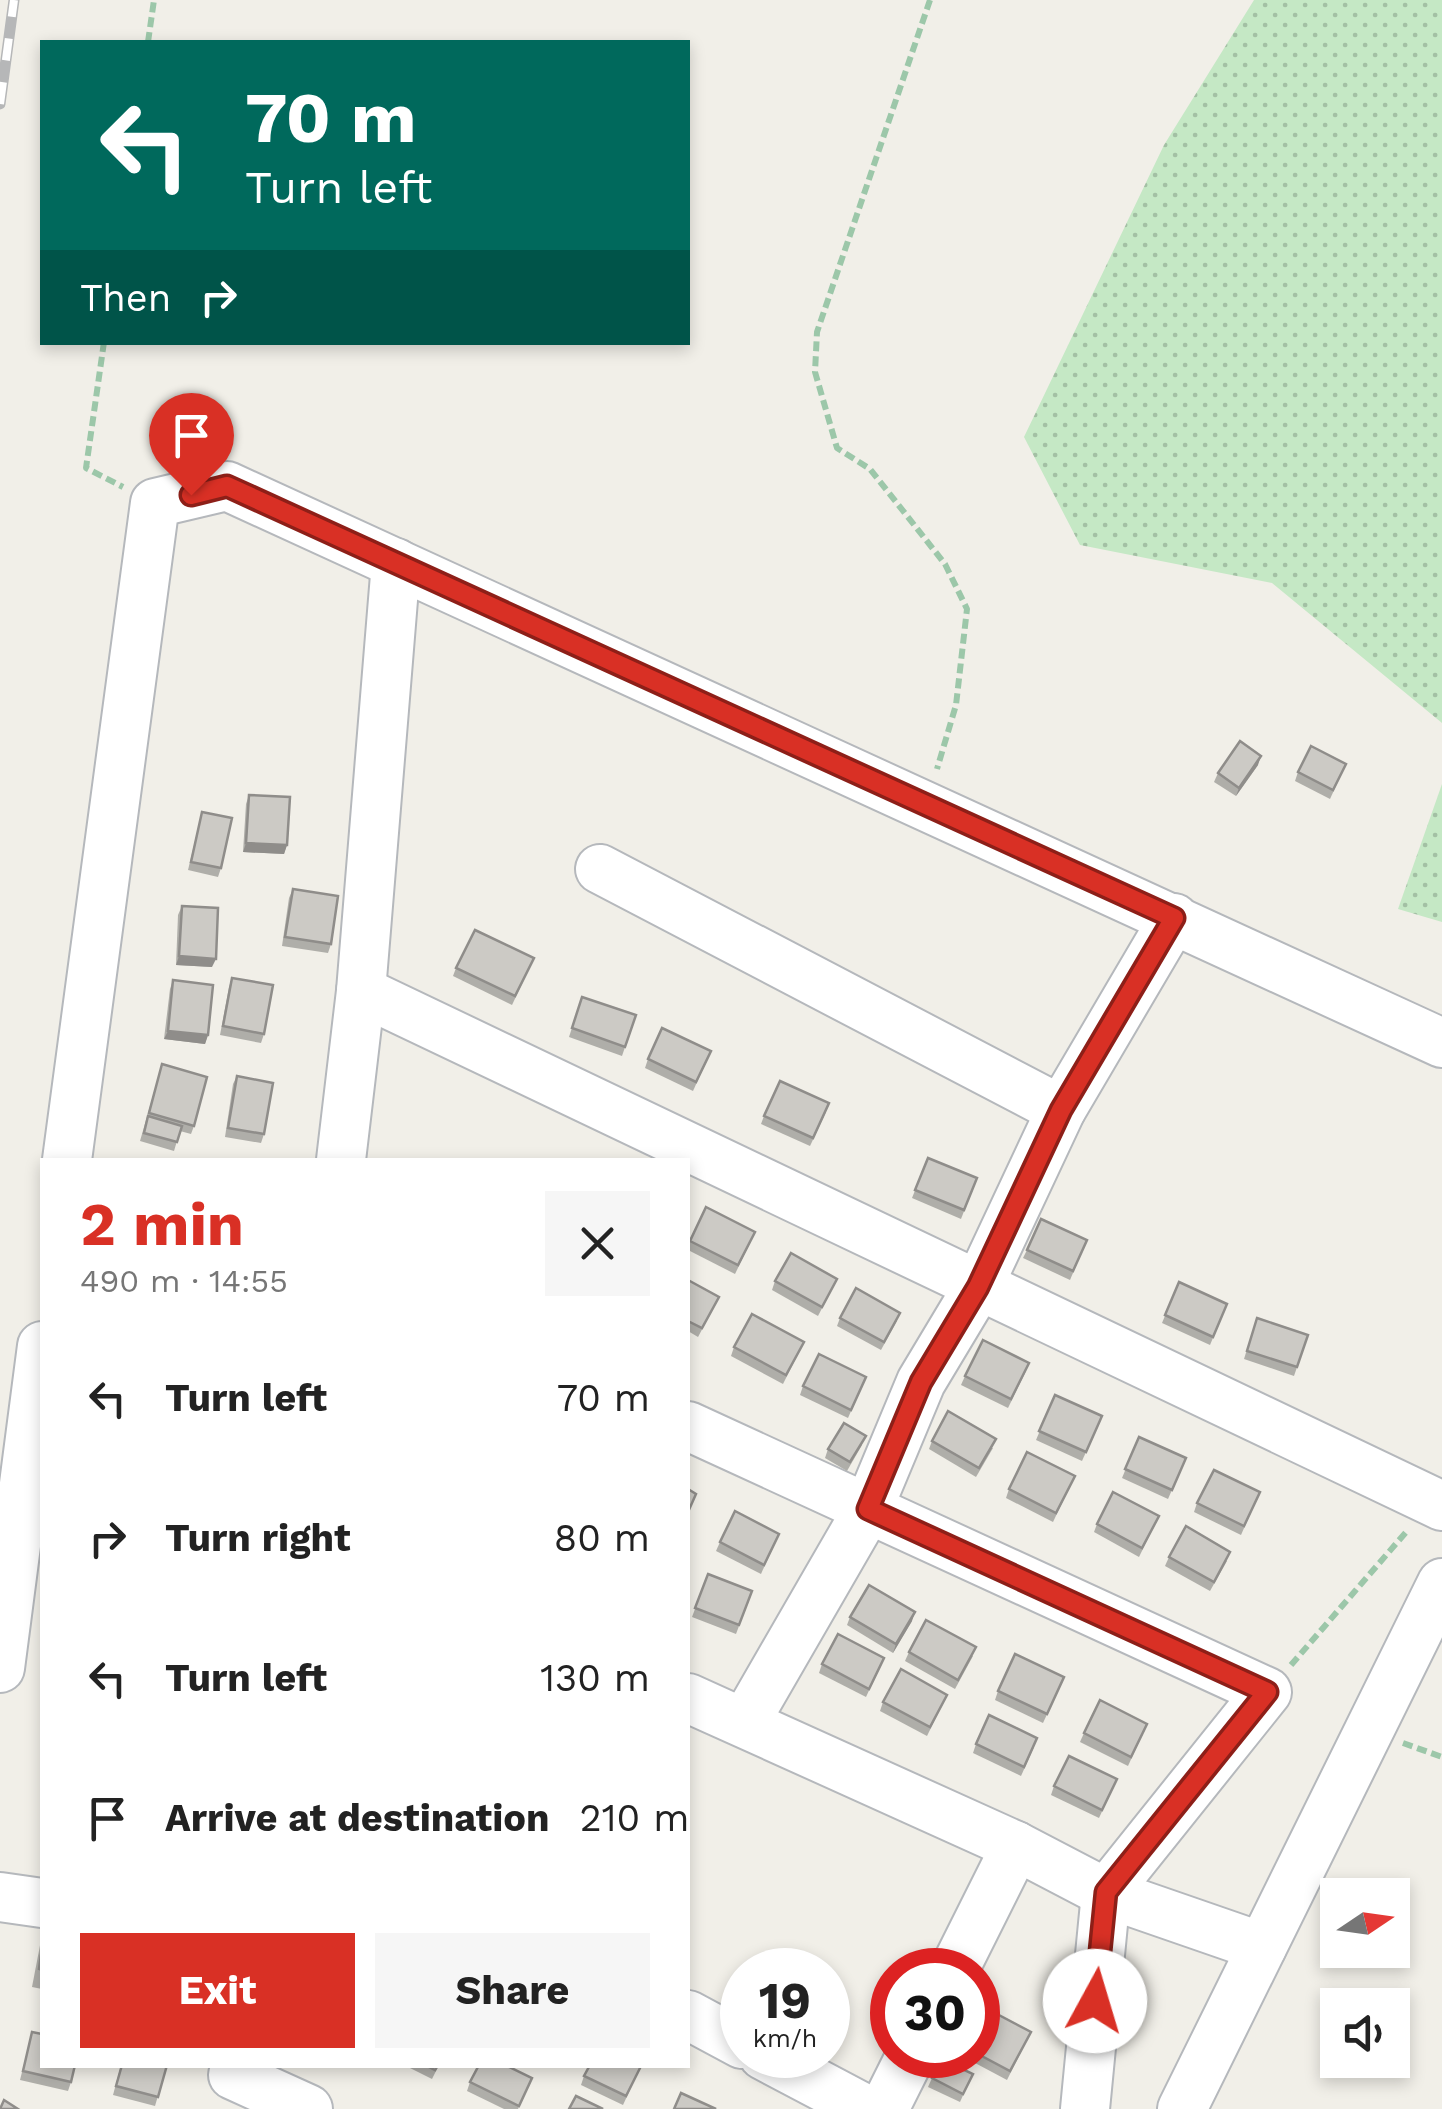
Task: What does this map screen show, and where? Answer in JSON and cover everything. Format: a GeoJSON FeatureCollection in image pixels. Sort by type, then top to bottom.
{"type":"FeatureCollection","features":[{"type":"Feature","properties":{"kind":"street"},"geometry":{"type":"LineString","coordinates":[[68,1158],[155,503],[227,486],[1442,1042]]}},
{"type":"Feature","properties":{"kind":"street"},"geometry":{"type":"LineString","coordinates":[[341,1158],[361,991],[396,563]]}},
{"type":"Feature","properties":{"kind":"street"},"geometry":{"type":"LineString","coordinates":[[600,868],[1061,1110]]}},
{"type":"Feature","properties":{"kind":"street"},"geometry":{"type":"LineString","coordinates":[[745,1722],[868,1509],[921,1382],[978,1287],[1061,1110],[1174,918]]}},
{"type":"Feature","properties":{"kind":"street"},"geometry":{"type":"LineString","coordinates":[[361,991],[1437,1504]]}},
{"type":"Feature","properties":{"kind":"street"},"geometry":{"type":"LineString","coordinates":[[0,1668],[35,1466],[40,1380]]}},
{"type":"Feature","properties":{"kind":"street"},"geometry":{"type":"LineString","coordinates":[[690,1427],[1267,1692],[1106,1892],[1085,2109]]}},
{"type":"Feature","properties":{"kind":"street"},"geometry":{"type":"LineString","coordinates":[[1182,2109],[1442,1583]]}},
{"type":"Feature","properties":{"kind":"street"},"geometry":{"type":"LineString","coordinates":[[690,1699],[1016,1846],[1106,1892],[1262,1947]]}},
{"type":"Feature","properties":{"kind":"street"},"geometry":{"type":"LineString","coordinates":[[965,1948],[1016,1846]]}},
{"type":"Feature","properties":{"kind":"street"},"geometry":{"type":"LineString","coordinates":[[0,1897],[40,1902]]}},
{"type":"Feature","properties":{"kind":"street"},"geometry":{"type":"LineString","coordinates":[[690,2016],[720,2032]]}},
{"type":"Feature","properties":{"kind":"street"},"geometry":{"type":"LineString","coordinates":[[806,2078],[865,2109]]}},
{"type":"Feature","properties":{"kind":"street"},"geometry":{"type":"LineString","coordinates":[[884,2109],[900,2078]]}},
{"type":"Feature","properties":{"kind":"street"},"geometry":{"type":"LineString","coordinates":[[232,2083],[308,2109]]}},
{"type":"Feature","properties":{"kind":"path"},"geometry":{"type":"LineString","coordinates":[[148,40],[154,0]]}},
{"type":"Feature","properties":{"kind":"path"},"geometry":{"type":"LineString","coordinates":[[926,804],[956,705],[967,610],[945,564],[870,469],[837,448],[814,372],[816,332],[930,0]]}},
{"type":"Feature","properties":{"kind":"path"},"geometry":{"type":"LineString","coordinates":[[104,345],[86,468],[155,503]]}},
{"type":"Feature","properties":{"kind":"path"},"geometry":{"type":"LineString","coordinates":[[1267,1692],[1437,1504]]}},
{"type":"Feature","properties":{"kind":"green space"},"geometry":{"type":"Polygon","coordinates":[[[1254,0],[1442,0],[1442,723],[1272,583],[1080,545],[1024,437],[1164,145],[1254,0]]]}},
{"type":"Feature","properties":{"kind":"green space"},"geometry":{"type":"Polygon","coordinates":[[[1442,784],[1442,922],[1398,909],[1442,784]]]}},
{"type":"Feature","properties":{"kind":"building"},"geometry":{"type":"Polygon","coordinates":[[[1240,741],[1261,756],[1239,788],[1218,773],[1240,741]]]}},
{"type":"Feature","properties":{"kind":"building"},"geometry":{"type":"Polygon","coordinates":[[[1311,746],[1346,764],[1333,790],[1298,772],[1311,746]]]}},
{"type":"Feature","properties":{"kind":"building"},"geometry":{"type":"Polygon","coordinates":[[[249,795],[290,797],[287,845],[246,843],[249,795]]]}},
{"type":"Feature","properties":{"kind":"building"},"geometry":{"type":"Polygon","coordinates":[[[202,812],[232,818],[221,868],[191,862],[202,812]]]}},
{"type":"Feature","properties":{"kind":"building"},"geometry":{"type":"Polygon","coordinates":[[[293,889],[338,896],[331,944],[285,937],[293,889]]]}},
{"type":"Feature","properties":{"kind":"building"},"geometry":{"type":"Polygon","coordinates":[[[182,906],[218,908],[216,959],[179,956],[182,906]]]}},
{"type":"Feature","properties":{"kind":"building"},"geometry":{"type":"Polygon","coordinates":[[[475,930],[534,958],[515,996],[456,968],[475,930]]]}},
{"type":"Feature","properties":{"kind":"building"},"geometry":{"type":"Polygon","coordinates":[[[232,978],[273,985],[264,1034],[223,1026],[232,978]]]}},
{"type":"Feature","properties":{"kind":"building"},"geometry":{"type":"Polygon","coordinates":[[[173,980],[213,985],[208,1035],[168,1031],[173,980]]]}},
{"type":"Feature","properties":{"kind":"building"},"geometry":{"type":"Polygon","coordinates":[[[582,997],[636,1015],[625,1047],[572,1028],[582,997]]]}},
{"type":"Feature","properties":{"kind":"building"},"geometry":{"type":"Polygon","coordinates":[[[662,1028],[711,1051],[696,1082],[648,1059],[662,1028]]]}},
{"type":"Feature","properties":{"kind":"building"},"geometry":{"type":"Polygon","coordinates":[[[162,1064],[207,1077],[194,1126],[149,1113],[162,1064]]]}},
{"type":"Feature","properties":{"kind":"building"},"geometry":{"type":"Polygon","coordinates":[[[237,1076],[273,1083],[264,1134],[228,1128],[237,1076]]]}},
{"type":"Feature","properties":{"kind":"building"},"geometry":{"type":"Polygon","coordinates":[[[780,1081],[829,1103],[813,1138],[764,1116],[780,1081]]]}},
{"type":"Feature","properties":{"kind":"building"},"geometry":{"type":"Polygon","coordinates":[[[148,1116],[182,1126],[177,1142],[144,1133],[148,1116]]]}},
{"type":"Feature","properties":{"kind":"building"},"geometry":{"type":"Polygon","coordinates":[[[928,1158],[977,1178],[964,1210],[915,1190],[928,1158]]]}},
{"type":"Feature","properties":{"kind":"building"},"geometry":{"type":"Polygon","coordinates":[[[706,1207],[755,1232],[738,1265],[690,1241],[706,1207]]]}},
{"type":"Feature","properties":{"kind":"building"},"geometry":{"type":"Polygon","coordinates":[[[1041,1219],[1087,1240],[1073,1271],[1027,1250],[1041,1219]]]}},
{"type":"Feature","properties":{"kind":"building"},"geometry":{"type":"Polygon","coordinates":[[[791,1253],[837,1279],[822,1307],[775,1281],[791,1253]]]}},
{"type":"Feature","properties":{"kind":"building"},"geometry":{"type":"Polygon","coordinates":[[[690,1281],[719,1297],[702,1328],[690,1322],[690,1281]]]}},
{"type":"Feature","properties":{"kind":"building"},"geometry":{"type":"Polygon","coordinates":[[[1179,1282],[1227,1304],[1213,1337],[1165,1315],[1179,1282]]]}},
{"type":"Feature","properties":{"kind":"building"},"geometry":{"type":"Polygon","coordinates":[[[856,1288],[900,1313],[884,1342],[840,1318],[856,1288]]]}},
{"type":"Feature","properties":{"kind":"building"},"geometry":{"type":"Polygon","coordinates":[[[752,1314],[804,1342],[786,1375],[734,1347],[752,1314]]]}},
{"type":"Feature","properties":{"kind":"building"},"geometry":{"type":"Polygon","coordinates":[[[1257,1318],[1308,1335],[1297,1367],[1247,1351],[1257,1318]]]}},
{"type":"Feature","properties":{"kind":"building"},"geometry":{"type":"Polygon","coordinates":[[[983,1340],[1029,1363],[1011,1399],[965,1376],[983,1340]]]}},
{"type":"Feature","properties":{"kind":"building"},"geometry":{"type":"Polygon","coordinates":[[[819,1354],[866,1377],[851,1410],[803,1386],[819,1354]]]}},
{"type":"Feature","properties":{"kind":"building"},"geometry":{"type":"Polygon","coordinates":[[[1055,1395],[1102,1416],[1086,1452],[1039,1431],[1055,1395]]]}},
{"type":"Feature","properties":{"kind":"building"},"geometry":{"type":"Polygon","coordinates":[[[948,1411],[996,1439],[979,1468],[932,1441],[948,1411]]]}},
{"type":"Feature","properties":{"kind":"building"},"geometry":{"type":"Polygon","coordinates":[[[844,1423],[866,1436],[850,1462],[828,1449],[844,1423]]]}},
{"type":"Feature","properties":{"kind":"building"},"geometry":{"type":"Polygon","coordinates":[[[1139,1437],[1186,1458],[1172,1490],[1125,1469],[1139,1437]]]}},
{"type":"Feature","properties":{"kind":"building"},"geometry":{"type":"Polygon","coordinates":[[[1027,1452],[1075,1476],[1056,1513],[1009,1489],[1027,1452]]]}},
{"type":"Feature","properties":{"kind":"building"},"geometry":{"type":"Polygon","coordinates":[[[1214,1470],[1260,1492],[1244,1526],[1197,1503],[1214,1470]]]}},
{"type":"Feature","properties":{"kind":"building"},"geometry":{"type":"Polygon","coordinates":[[[1113,1492],[1159,1516],[1142,1548],[1097,1524],[1113,1492]]]}},
{"type":"Feature","properties":{"kind":"building"},"geometry":{"type":"Polygon","coordinates":[[[735,1511],[779,1534],[764,1565],[720,1542],[735,1511]]]}},
{"type":"Feature","properties":{"kind":"building"},"geometry":{"type":"Polygon","coordinates":[[[1186,1526],[1230,1552],[1214,1582],[1169,1557],[1186,1526]]]}},
{"type":"Feature","properties":{"kind":"building"},"geometry":{"type":"Polygon","coordinates":[[[708,1574],[752,1591],[739,1625],[695,1608],[708,1574]]]}},
{"type":"Feature","properties":{"kind":"building"},"geometry":{"type":"Polygon","coordinates":[[[869,1585],[915,1612],[896,1644],[850,1617],[869,1585]]]}},
{"type":"Feature","properties":{"kind":"building"},"geometry":{"type":"Polygon","coordinates":[[[926,1620],[976,1647],[958,1680],[909,1652],[926,1620]]]}},
{"type":"Feature","properties":{"kind":"building"},"geometry":{"type":"Polygon","coordinates":[[[838,1634],[884,1658],[869,1689],[822,1664],[838,1634]]]}},
{"type":"Feature","properties":{"kind":"building"},"geometry":{"type":"Polygon","coordinates":[[[1015,1654],[1064,1677],[1047,1714],[998,1691],[1015,1654]]]}},
{"type":"Feature","properties":{"kind":"building"},"geometry":{"type":"Polygon","coordinates":[[[901,1669],[947,1695],[930,1727],[883,1702],[901,1669]]]}},
{"type":"Feature","properties":{"kind":"building"},"geometry":{"type":"Polygon","coordinates":[[[1100,1700],[1147,1724],[1131,1757],[1084,1733],[1100,1700]]]}},
{"type":"Feature","properties":{"kind":"building"},"geometry":{"type":"Polygon","coordinates":[[[989,1715],[1037,1738],[1024,1767],[976,1744],[989,1715]]]}},
{"type":"Feature","properties":{"kind":"building"},"geometry":{"type":"Polygon","coordinates":[[[1069,1756],[1117,1779],[1102,1810],[1054,1786],[1069,1756]]]}},
{"type":"Feature","properties":{"kind":"building"},"geometry":{"type":"Polygon","coordinates":[[[1000,2016],[1031,2032],[1010,2071],[1000,2066],[1000,2016]]]}},
{"type":"Feature","properties":{"kind":"building"},"geometry":{"type":"Polygon","coordinates":[[[32,2032],[40,2034],[40,2068],[74,2068],[71,2082],[23,2071],[32,2032]]]}},
{"type":"Feature","properties":{"kind":"building"},"geometry":{"type":"Polygon","coordinates":[[[121,2068],[166,2068],[158,2097],[116,2086],[121,2068]]]}},
{"type":"Feature","properties":{"kind":"building"},"geometry":{"type":"Polygon","coordinates":[[[477,2068],[511,2068],[532,2078],[519,2106],[470,2082],[477,2068]]]}},
{"type":"Feature","properties":{"kind":"building"},"geometry":{"type":"Polygon","coordinates":[[[588,2068],[640,2068],[626,2096],[584,2076],[588,2068]]]}},
{"type":"Feature","properties":{"kind":"building"},"geometry":{"type":"Polygon","coordinates":[[[932,2078],[971,2078],[963,2094],[932,2078]]]}},
{"type":"Feature","properties":{"kind":"building"},"geometry":{"type":"Polygon","coordinates":[[[681,2093],[716,2109],[674,2109],[681,2093]]]}},
{"type":"Feature","properties":{"kind":"building"},"geometry":{"type":"Polygon","coordinates":[[[576,2096],[603,2109],[569,2109],[576,2096]]]}},
{"type":"Feature","properties":{"kind":"building"},"geometry":{"type":"Polygon","coordinates":[[[4,2100],[18,2109],[0,2109],[4,2100]]]}},
{"type":"Feature","properties":{"kind":"railway"},"geometry":{"type":"LineString","coordinates":[[0,104],[14,0]]}},
{"type":"Feature","properties":{"kind":"route"},"geometry":{"type":"LineString","coordinates":[[191,495],[227,486],[1174,918],[1061,1110],[978,1287],[921,1382],[868,1509],[1267,1692],[1106,1892],[1095,2001]]}}]}
